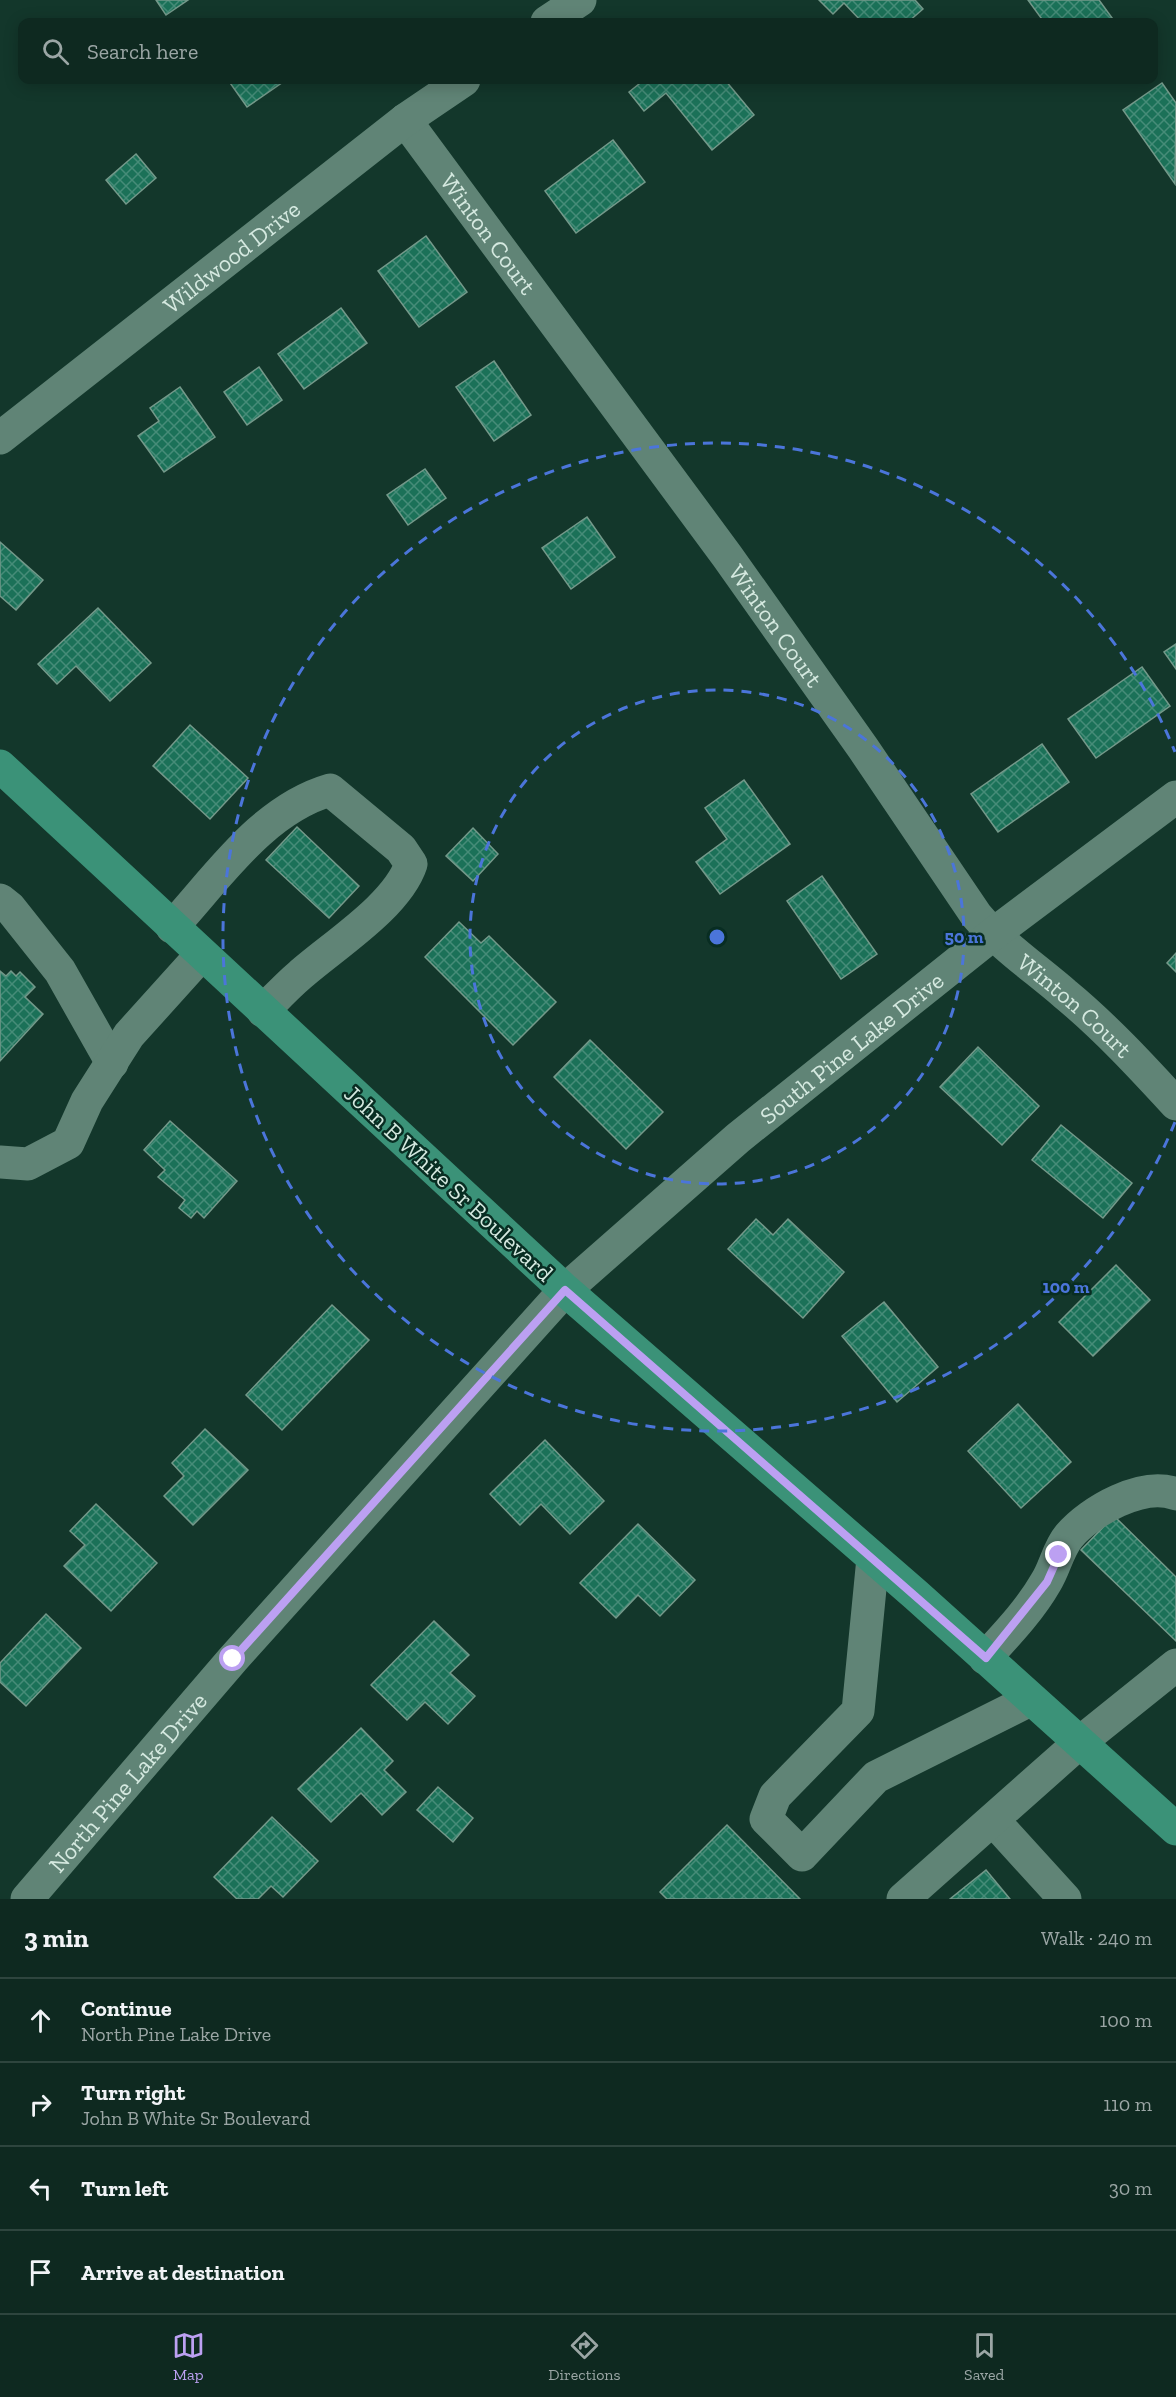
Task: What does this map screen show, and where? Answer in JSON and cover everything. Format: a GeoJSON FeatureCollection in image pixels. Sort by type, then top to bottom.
{"type":"FeatureCollection","features":[{"type":"Feature","properties":{"kind":"main road","name":"John B White Sr Boulevard"},"geometry":{"type":"LineString","coordinates":[[0,766],[565,1290],[873,1558],[1176,1828]]}},
{"type":"Feature","properties":{"kind":"street"},"geometry":{"type":"LineString","coordinates":[[553,18],[580,0]]}},
{"type":"Feature","properties":{"kind":"street","name":"Wildwood Drive"},"geometry":{"type":"LineString","coordinates":[[0,438],[405,120],[459,84]]}},
{"type":"Feature","properties":{"kind":"street","name":"Winton Court"},"geometry":{"type":"LineString","coordinates":[[405,120],[728,556],[863,748],[976,915],[993,935],[1067,995],[1136,1060],[1176,1104]]}},
{"type":"Feature","properties":{"kind":"street"},"geometry":{"type":"LineString","coordinates":[[172,927],[265,826],[306,797],[330,790],[401,849],[411,864],[406,880],[391,898],[297,977],[263,1011]]}},
{"type":"Feature","properties":{"kind":"street","name":"South Pine Lake Drive"},"geometry":{"type":"LineString","coordinates":[[565,1290],[738,1138],[993,935],[1176,797]]}},
{"type":"Feature","properties":{"kind":"street"},"geometry":{"type":"LineString","coordinates":[[0,900],[10,908],[60,971],[112,1063]]}},
{"type":"Feature","properties":{"kind":"street"},"geometry":{"type":"LineString","coordinates":[[0,1162],[28,1164],[68,1143],[87,1101],[129,1035],[202,954]]}},
{"type":"Feature","properties":{"kind":"street","name":"North Pine Lake Drive"},"geometry":{"type":"LineString","coordinates":[[27,1899],[233,1659],[565,1290]]}},
{"type":"Feature","properties":{"kind":"street"},"geometry":{"type":"LineString","coordinates":[[986,1658],[1047,1582],[1068,1537],[1085,1520],[1116,1503],[1144,1492],[1166,1490],[1176,1494]]}},
{"type":"Feature","properties":{"kind":"street"},"geometry":{"type":"LineString","coordinates":[[873,1558],[858,1711],[775,1796],[766,1819],[802,1855],[876,1777],[1030,1700]]}},
{"type":"Feature","properties":{"kind":"street"},"geometry":{"type":"LineString","coordinates":[[903,1899],[1079,1743],[1176,1665]]}},
{"type":"Feature","properties":{"kind":"street"},"geometry":{"type":"LineString","coordinates":[[993,1820],[1065,1899]]}},
{"type":"Feature","properties":{"kind":"building"},"geometry":{"type":"Polygon","coordinates":[[[156,0],[188,0],[166,15],[156,0]]]}},
{"type":"Feature","properties":{"kind":"building"},"geometry":{"type":"Polygon","coordinates":[[[819,0],[915,0],[923,9],[913,18],[858,18],[844,3],[833,14],[819,0]]]}},
{"type":"Feature","properties":{"kind":"building"},"geometry":{"type":"Polygon","coordinates":[[[1028,0],[1099,0],[1112,18],[1041,18],[1028,0]]]}},
{"type":"Feature","properties":{"kind":"building"},"geometry":{"type":"Polygon","coordinates":[[[1162,83],[1176,103],[1175,184],[1123,110],[1162,83]]]}},
{"type":"Feature","properties":{"kind":"building"},"geometry":{"type":"Polygon","coordinates":[[[231,84],[280,84],[247,107],[231,84]]]}},
{"type":"Feature","properties":{"kind":"building"},"geometry":{"type":"Polygon","coordinates":[[[639,84],[728,84],[754,115],[712,150],[666,93],[644,111],[629,92],[639,84]]]}},
{"type":"Feature","properties":{"kind":"building"},"geometry":{"type":"Polygon","coordinates":[[[613,140],[645,182],[576,233],[545,191],[613,140]]]}},
{"type":"Feature","properties":{"kind":"building"},"geometry":{"type":"Polygon","coordinates":[[[136,154],[156,178],[126,204],[106,180],[136,154]]]}},
{"type":"Feature","properties":{"kind":"building"},"geometry":{"type":"Polygon","coordinates":[[[426,236],[467,292],[419,327],[378,271],[426,236]]]}},
{"type":"Feature","properties":{"kind":"building"},"geometry":{"type":"Polygon","coordinates":[[[341,308],[367,343],[304,389],[278,354],[341,308]]]}},
{"type":"Feature","properties":{"kind":"building"},"geometry":{"type":"Polygon","coordinates":[[[494,361],[531,415],[494,441],[456,387],[494,361]]]}},
{"type":"Feature","properties":{"kind":"building"},"geometry":{"type":"Polygon","coordinates":[[[259,367],[282,400],[247,425],[224,392],[259,367]]]}},
{"type":"Feature","properties":{"kind":"building"},"geometry":{"type":"Polygon","coordinates":[[[180,387],[215,437],[164,472],[138,436],[159,421],[150,408],[180,387]]]}},
{"type":"Feature","properties":{"kind":"building"},"geometry":{"type":"Polygon","coordinates":[[[425,469],[446,498],[408,525],[387,495],[425,469]]]}},
{"type":"Feature","properties":{"kind":"building"},"geometry":{"type":"Polygon","coordinates":[[[587,517],[615,557],[571,589],[542,548],[587,517]]]}},
{"type":"Feature","properties":{"kind":"building"},"geometry":{"type":"Polygon","coordinates":[[[0,542],[43,580],[16,610],[0,596],[0,542]]]}},
{"type":"Feature","properties":{"kind":"building"},"geometry":{"type":"Polygon","coordinates":[[[98,608],[151,663],[110,701],[76,666],[57,684],[38,664],[98,608]]]}},
{"type":"Feature","properties":{"kind":"building"},"geometry":{"type":"Polygon","coordinates":[[[1176,644],[1176,669],[1164,652],[1176,644]]]}},
{"type":"Feature","properties":{"kind":"building"},"geometry":{"type":"Polygon","coordinates":[[[1142,667],[1170,706],[1096,758],[1068,719],[1142,667]]]}},
{"type":"Feature","properties":{"kind":"building"},"geometry":{"type":"Polygon","coordinates":[[[190,725],[248,778],[210,819],[153,766],[190,725]]]}},
{"type":"Feature","properties":{"kind":"building"},"geometry":{"type":"Polygon","coordinates":[[[1042,744],[1069,782],[998,832],[971,794],[1042,744]]]}},
{"type":"Feature","properties":{"kind":"building"},"geometry":{"type":"Polygon","coordinates":[[[744,780],[790,844],[720,894],[696,862],[727,839],[705,808],[744,780]]]}},
{"type":"Feature","properties":{"kind":"building"},"geometry":{"type":"Polygon","coordinates":[[[297,827],[359,886],[329,918],[266,860],[297,827]]]}},
{"type":"Feature","properties":{"kind":"building"},"geometry":{"type":"Polygon","coordinates":[[[473,828],[498,854],[473,881],[446,856],[473,828]]]}},
{"type":"Feature","properties":{"kind":"building"},"geometry":{"type":"Polygon","coordinates":[[[822,876],[877,954],[841,979],[787,901],[822,876]]]}},
{"type":"Feature","properties":{"kind":"building"},"geometry":{"type":"Polygon","coordinates":[[[459,922],[481,943],[489,936],[556,1002],[513,1045],[425,957],[459,922]]]}},
{"type":"Feature","properties":{"kind":"building"},"geometry":{"type":"Polygon","coordinates":[[[1176,953],[1176,972],[1167,963],[1176,953]]]}},
{"type":"Feature","properties":{"kind":"building"},"geometry":{"type":"Polygon","coordinates":[[[0,971],[6,976],[11,971],[16,976],[20,972],[35,987],[25,997],[43,1014],[0,1061],[0,971]]]}},
{"type":"Feature","properties":{"kind":"building"},"geometry":{"type":"Polygon","coordinates":[[[590,1040],[663,1112],[626,1149],[554,1077],[590,1040]]]}},
{"type":"Feature","properties":{"kind":"building"},"geometry":{"type":"Polygon","coordinates":[[[978,1047],[1039,1106],[1002,1145],[940,1087],[978,1047]]]}},
{"type":"Feature","properties":{"kind":"building"},"geometry":{"type":"Polygon","coordinates":[[[170,1121],[237,1181],[204,1218],[197,1211],[191,1218],[179,1208],[185,1200],[158,1177],[165,1170],[144,1150],[170,1121]]]}},
{"type":"Feature","properties":{"kind":"building"},"geometry":{"type":"Polygon","coordinates":[[[1061,1125],[1132,1183],[1103,1218],[1032,1160],[1061,1125]]]}},
{"type":"Feature","properties":{"kind":"building"},"geometry":{"type":"Polygon","coordinates":[[[756,1219],[773,1235],[788,1219],[844,1272],[803,1318],[728,1249],[756,1219]]]}},
{"type":"Feature","properties":{"kind":"building"},"geometry":{"type":"Polygon","coordinates":[[[1116,1265],[1150,1300],[1093,1356],[1059,1322],[1116,1265]]]}},
{"type":"Feature","properties":{"kind":"building"},"geometry":{"type":"Polygon","coordinates":[[[884,1302],[938,1367],[897,1402],[842,1336],[884,1302]]]}},
{"type":"Feature","properties":{"kind":"building"},"geometry":{"type":"Polygon","coordinates":[[[332,1305],[369,1340],[282,1430],[246,1395],[332,1305]]]}},
{"type":"Feature","properties":{"kind":"building"},"geometry":{"type":"Polygon","coordinates":[[[1018,1404],[1071,1462],[1021,1508],[968,1451],[1018,1404]]]}},
{"type":"Feature","properties":{"kind":"building"},"geometry":{"type":"Polygon","coordinates":[[[205,1429],[248,1470],[193,1525],[164,1496],[184,1476],[172,1463],[205,1429]]]}},
{"type":"Feature","properties":{"kind":"building"},"geometry":{"type":"Polygon","coordinates":[[[545,1440],[604,1501],[570,1534],[541,1504],[520,1525],[490,1494],[545,1440]]]}},
{"type":"Feature","properties":{"kind":"building"},"geometry":{"type":"Polygon","coordinates":[[[96,1504],[157,1563],[111,1611],[64,1566],[85,1545],[70,1531],[96,1504]]]}},
{"type":"Feature","properties":{"kind":"building"},"geometry":{"type":"Polygon","coordinates":[[[1114,1516],[1176,1577],[1176,1641],[1081,1550],[1114,1516]]]}},
{"type":"Feature","properties":{"kind":"building"},"geometry":{"type":"Polygon","coordinates":[[[638,1524],[695,1580],[660,1616],[638,1595],[616,1618],[580,1583],[638,1524]]]}},
{"type":"Feature","properties":{"kind":"building"},"geometry":{"type":"Polygon","coordinates":[[[46,1614],[81,1648],[26,1706],[0,1682],[0,1663],[46,1614]]]}},
{"type":"Feature","properties":{"kind":"building"},"geometry":{"type":"Polygon","coordinates":[[[434,1621],[469,1655],[450,1673],[475,1696],[448,1724],[425,1702],[407,1720],[371,1685],[434,1621]]]}},
{"type":"Feature","properties":{"kind":"building"},"geometry":{"type":"Polygon","coordinates":[[[361,1728],[393,1761],[384,1770],[406,1792],[382,1815],[361,1793],[331,1822],[298,1789],[361,1728]]]}},
{"type":"Feature","properties":{"kind":"building"},"geometry":{"type":"Polygon","coordinates":[[[438,1787],[473,1818],[453,1842],[417,1810],[438,1787]]]}},
{"type":"Feature","properties":{"kind":"building"},"geometry":{"type":"Polygon","coordinates":[[[272,1817],[318,1861],[283,1897],[271,1886],[258,1899],[237,1899],[214,1877],[272,1817]]]}},
{"type":"Feature","properties":{"kind":"building"},"geometry":{"type":"Polygon","coordinates":[[[727,1825],[800,1899],[667,1899],[660,1892],[727,1825]]]}},
{"type":"Feature","properties":{"kind":"building"},"geometry":{"type":"Polygon","coordinates":[[[986,1870],[1010,1899],[950,1899],[986,1870]]]}},
{"type":"Feature","properties":{"kind":"route"},"geometry":{"type":"LineString","coordinates":[[233,1659],[565,1290],[986,1658],[1017,1623],[1047,1582],[1059,1555]]}}]}
